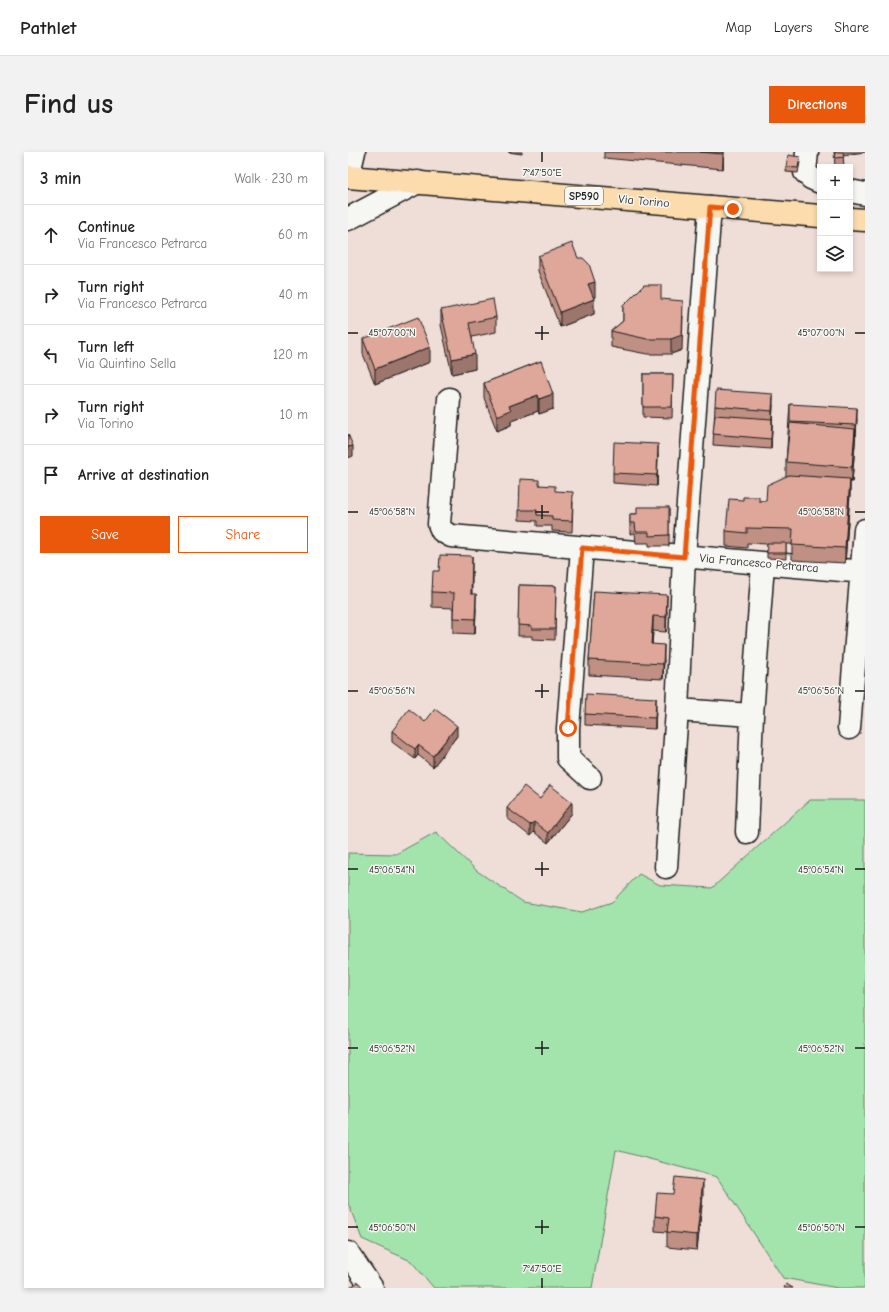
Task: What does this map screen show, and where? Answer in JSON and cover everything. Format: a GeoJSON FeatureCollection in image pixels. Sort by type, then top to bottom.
{"type":"FeatureCollection","features":[{"type":"Feature","properties":{"kind":"main road","name":"Via Torino"},"geometry":{"type":"LineString","coordinates":[[348,177],[817,216]]}},
{"type":"Feature","properties":{"kind":"main road"},"geometry":{"type":"LineString","coordinates":[[853,219],[865,220]]}},
{"type":"Feature","properties":{"kind":"street","name":"Via Torino"},"geometry":{"type":"LineString","coordinates":[[348,177],[354,152]]}},
{"type":"Feature","properties":{"kind":"street"},"geometry":{"type":"LineString","coordinates":[[807,152],[805,172],[811,178],[817,181]]}},
{"type":"Feature","properties":{"kind":"street"},"geometry":{"type":"LineString","coordinates":[[348,219],[418,182]]}},
{"type":"Feature","properties":{"kind":"street"},"geometry":{"type":"LineString","coordinates":[[853,191],[865,194]]}},
{"type":"Feature","properties":{"kind":"street"},"geometry":{"type":"LineString","coordinates":[[666,867],[677,710],[684,557],[710,207]]}},
{"type":"Feature","properties":{"kind":"street","name":"Via Francesco Petrarca"},"geometry":{"type":"LineString","coordinates":[[449,399],[439,524],[442,531],[452,536],[864,572]]}},
{"type":"Feature","properties":{"kind":"street"},"geometry":{"type":"LineString","coordinates":[[849,728],[864,572],[865,530]]}},
{"type":"Feature","properties":{"kind":"street"},"geometry":{"type":"LineString","coordinates":[[582,548],[568,728],[568,758],[590,778]]}},
{"type":"Feature","properties":{"kind":"street"},"geometry":{"type":"LineString","coordinates":[[747,832],[752,715],[763,564]]}},
{"type":"Feature","properties":{"kind":"street"},"geometry":{"type":"LineString","coordinates":[[677,710],[752,715]]}},
{"type":"Feature","properties":{"kind":"street"},"geometry":{"type":"LineString","coordinates":[[348,1253],[372,1288]]}},
{"type":"Feature","properties":{"kind":"green space"},"geometry":{"type":"Polygon","coordinates":[[[810,800],[865,800],[865,1288],[838,1288],[783,1278],[717,1177],[616,1150],[592,1288],[434,1288],[411,1261],[362,1239],[348,1203],[348,853],[396,854],[436,832],[477,871],[523,902],[582,912],[612,902],[639,874],[660,885],[712,888],[810,800]]]}},
{"type":"Feature","properties":{"kind":"building"},"geometry":{"type":"Polygon","coordinates":[[[700,152],[723,152],[723,154],[700,152]]]}},
{"type":"Feature","properties":{"kind":"building"},"geometry":{"type":"Polygon","coordinates":[[[835,152],[843,152],[844,157],[835,158],[835,152]]]}},
{"type":"Feature","properties":{"kind":"building"},"geometry":{"type":"Polygon","coordinates":[[[788,155],[800,157],[798,168],[786,167],[788,155]]]}},
{"type":"Feature","properties":{"kind":"building"},"geometry":{"type":"Polygon","coordinates":[[[572,243],[578,258],[583,258],[589,264],[595,282],[588,284],[594,299],[560,312],[538,256],[572,243]]]}},
{"type":"Feature","properties":{"kind":"building"},"geometry":{"type":"Polygon","coordinates":[[[644,285],[661,285],[661,299],[683,301],[682,335],[671,339],[647,339],[611,331],[623,321],[623,306],[644,285]]]}},
{"type":"Feature","properties":{"kind":"building"},"geometry":{"type":"Polygon","coordinates":[[[493,299],[496,317],[469,323],[475,354],[452,359],[441,310],[493,299]]]}},
{"type":"Feature","properties":{"kind":"building"},"geometry":{"type":"Polygon","coordinates":[[[418,317],[430,347],[375,369],[363,339],[418,317]]]}},
{"type":"Feature","properties":{"kind":"building"},"geometry":{"type":"Polygon","coordinates":[[[541,361],[553,394],[539,399],[538,395],[509,406],[511,410],[497,416],[484,383],[541,361]]]}},
{"type":"Feature","properties":{"kind":"building"},"geometry":{"type":"Polygon","coordinates":[[[643,374],[673,374],[672,407],[643,407],[643,374]]]}},
{"type":"Feature","properties":{"kind":"building"},"geometry":{"type":"Polygon","coordinates":[[[716,390],[773,394],[772,411],[715,406],[716,390]]]}},
{"type":"Feature","properties":{"kind":"building"},"geometry":{"type":"Polygon","coordinates":[[[790,404],[857,408],[856,425],[790,422],[790,404]]]}},
{"type":"Feature","properties":{"kind":"building"},"geometry":{"type":"Polygon","coordinates":[[[715,415],[772,419],[771,439],[713,434],[715,415]]]}},
{"type":"Feature","properties":{"kind":"building"},"geometry":{"type":"Polygon","coordinates":[[[790,423],[855,429],[852,467],[786,462],[790,423]]]}},
{"type":"Feature","properties":{"kind":"building"},"geometry":{"type":"Polygon","coordinates":[[[348,434],[353,446],[348,447],[348,434]]]}},
{"type":"Feature","properties":{"kind":"building"},"geometry":{"type":"Polygon","coordinates":[[[614,442],[658,444],[657,475],[613,473],[614,442]]]}},
{"type":"Feature","properties":{"kind":"building"},"geometry":{"type":"Polygon","coordinates":[[[789,475],[850,479],[845,548],[792,545],[793,529],[747,528],[747,533],[726,531],[729,499],[743,500],[743,497],[759,497],[759,501],[766,501],[767,485],[789,475]]]}},
{"type":"Feature","properties":{"kind":"building"},"geometry":{"type":"Polygon","coordinates":[[[520,479],[539,480],[539,485],[555,486],[555,491],[573,492],[572,521],[552,520],[552,516],[537,515],[537,510],[519,510],[520,479]]]}},
{"type":"Feature","properties":{"kind":"building"},"geometry":{"type":"Polygon","coordinates":[[[637,507],[669,507],[669,535],[649,536],[649,532],[636,532],[635,523],[630,523],[630,514],[637,514],[637,507]]]}},
{"type":"Feature","properties":{"kind":"building"},"geometry":{"type":"Polygon","coordinates":[[[767,543],[786,543],[786,553],[767,553],[767,543]]]}},
{"type":"Feature","properties":{"kind":"building"},"geometry":{"type":"Polygon","coordinates":[[[440,555],[472,556],[471,594],[476,594],[475,619],[453,618],[454,593],[432,592],[433,571],[439,571],[440,555]]]}},
{"type":"Feature","properties":{"kind":"building"},"geometry":{"type":"Polygon","coordinates":[[[519,585],[556,586],[555,629],[532,629],[532,626],[518,625],[519,585]]]}},
{"type":"Feature","properties":{"kind":"building"},"geometry":{"type":"Polygon","coordinates":[[[594,591],[667,595],[666,617],[653,616],[651,644],[664,645],[663,664],[589,660],[594,591]]]}},
{"type":"Feature","properties":{"kind":"building"},"geometry":{"type":"Polygon","coordinates":[[[586,694],[656,698],[655,718],[585,714],[586,694]]]}},
{"type":"Feature","properties":{"kind":"building"},"geometry":{"type":"Polygon","coordinates":[[[409,709],[425,722],[435,709],[457,726],[433,756],[418,745],[415,749],[392,731],[409,709]]]}},
{"type":"Feature","properties":{"kind":"building"},"geometry":{"type":"Polygon","coordinates":[[[550,785],[572,802],[548,833],[534,822],[530,825],[507,808],[524,786],[540,799],[550,785]]]}},
{"type":"Feature","properties":{"kind":"building"},"geometry":{"type":"Polygon","coordinates":[[[675,1177],[703,1180],[697,1235],[667,1232],[669,1218],[655,1216],[657,1193],[673,1194],[675,1177]]]}},
{"type":"Feature","properties":{"kind":"building"},"geometry":{"type":"Polygon","coordinates":[[[358,1282],[363,1288],[350,1288],[358,1282]]]}},
{"type":"Feature","properties":{"kind":"building"},"geometry":{"type":"Polygon","coordinates":[[[786,1284],[793,1288],[784,1288],[786,1284]]]}},
{"type":"Feature","properties":{"kind":"route"},"geometry":{"type":"LineString","coordinates":[[568,728],[582,548],[684,557],[710,207],[733,209]]}}]}
